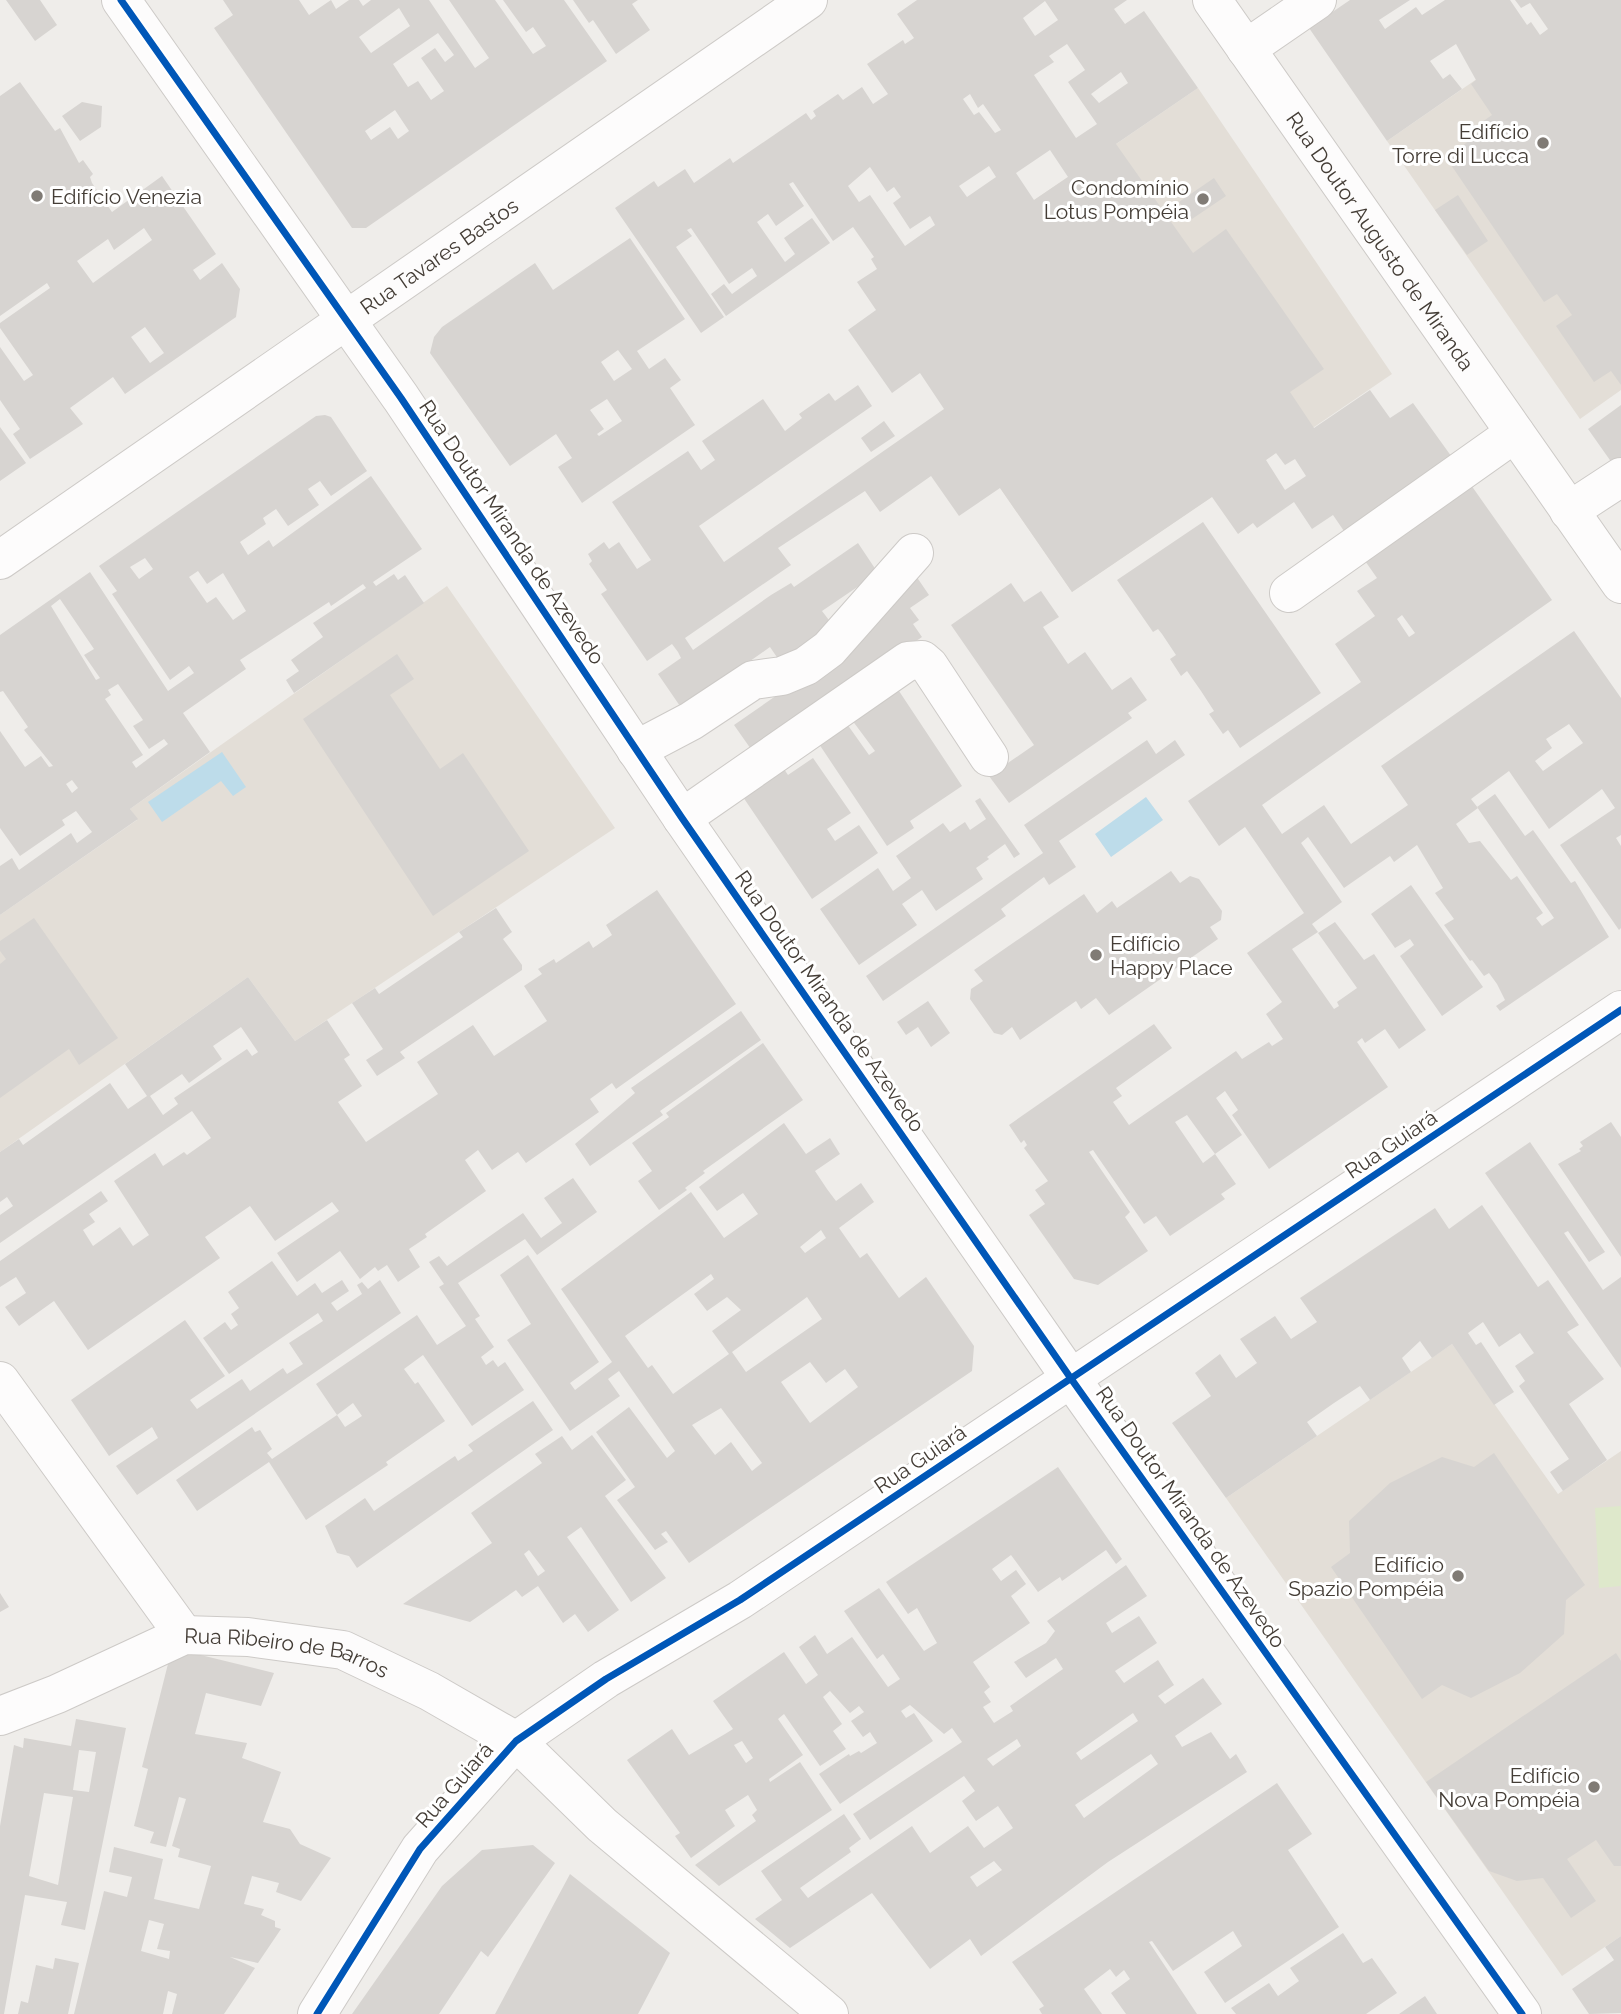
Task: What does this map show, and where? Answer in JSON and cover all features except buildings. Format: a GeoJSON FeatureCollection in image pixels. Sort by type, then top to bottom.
{"type":"FeatureCollection","features":[{"type":"Feature","properties":{"kind":"street","name":"Rua Doutor Miranda de Azevedo"},"geometry":{"type":"LineString","coordinates":[[121,0],[347,320],[682,818],[1072,1380],[1521,2014]]}},
{"type":"Feature","properties":{"kind":"street","name":"Rua Tavares Bastos"},"geometry":{"type":"LineString","coordinates":[[0,561],[808,0]]}},
{"type":"Feature","properties":{"kind":"street","name":"Rua Doutor Augusto de Miranda"},"geometry":{"type":"LineString","coordinates":[[1212,0],[1621,584]]}},
{"type":"Feature","properties":{"kind":"street"},"geometry":{"type":"LineString","coordinates":[[1245,49],[1317,0]]}},
{"type":"Feature","properties":{"kind":"street"},"geometry":{"type":"LineString","coordinates":[[1289,593],[1515,433]]}},
{"type":"Feature","properties":{"kind":"street"},"geometry":{"type":"LineString","coordinates":[[1569,511],[1621,477]]}},
{"type":"Feature","properties":{"kind":"street"},"geometry":{"type":"LineString","coordinates":[[636,750],[691,721],[752,680],[782,676],[806,666],[829,649],[914,553]]}},
{"type":"Feature","properties":{"kind":"street"},"geometry":{"type":"LineString","coordinates":[[682,818],[908,661],[915,659],[929,666],[989,757]]}},
{"type":"Feature","properties":{"kind":"street","name":"Rua Guiará"},"geometry":{"type":"LineString","coordinates":[[317,2014],[420,1849],[516,1741],[606,1679],[740,1600],[1621,1010]]}},
{"type":"Feature","properties":{"kind":"street","name":"Rua Ribeiro de Barros"},"geometry":{"type":"LineString","coordinates":[[0,1381],[184,1635],[248,1637],[343,1650],[429,1691],[516,1741],[602,1825],[830,2014]]}},
{"type":"Feature","properties":{"kind":"street"},"geometry":{"type":"LineString","coordinates":[[0,1716],[57,1694],[184,1635]]}},
{"type":"Feature","properties":{"kind":"shaded area"},"geometry":{"type":"Polygon","coordinates":[[[1591,0],[1621,0],[1621,390],[1580,419],[1387,141],[1591,0]]]}},
{"type":"Feature","properties":{"kind":"shaded area"},"geometry":{"type":"Polygon","coordinates":[[[1198,88],[1392,374],[1072,592],[998,485],[970,244],[1198,88]]]}},
{"type":"Feature","properties":{"kind":"shaded area"},"geometry":{"type":"Polygon","coordinates":[[[447,586],[615,828],[295,1041],[248,977],[0,1152],[0,915],[137,820],[130,809],[447,586]]]}},
{"type":"Feature","properties":{"kind":"shaded area"},"geometry":{"type":"Polygon","coordinates":[[[1452,1344],[1558,1494],[1621,1451],[1621,1936],[1562,1976],[1226,1498],[1452,1344]]]}},
{"type":"Feature","properties":{"kind":"green space"},"geometry":{"type":"Polygon","coordinates":[[[1621,1506],[1621,1586],[1599,1588],[1595,1508],[1621,1506]]]}},
{"type":"Feature","properties":{"kind":"water"},"geometry":{"type":"Polygon","coordinates":[[[222,752],[246,787],[233,796],[221,781],[162,822],[148,802],[222,752]]]}},
{"type":"Feature","properties":{"kind":"water"},"geometry":{"type":"Polygon","coordinates":[[[1146,797],[1163,820],[1111,857],[1095,834],[1146,797]]]}},
{"type":"Feature","properties":{"kind":"cycle path"},"geometry":{"type":"LineString","coordinates":[[121,0],[401,398],[682,818],[1072,1380],[1522,2014]]}},
{"type":"Feature","properties":{"kind":"cycle path"},"geometry":{"type":"LineString","coordinates":[[317,2014],[420,1849],[516,1741],[606,1679],[740,1600],[1621,1010]]}},
{"type":"Feature","properties":{"kind":"place","name":"Edifício Torre di Lucca"},"geometry":{"type":"Point","coordinates":[1543,143]}},
{"type":"Feature","properties":{"kind":"place","name":"Edifício Venezia"},"geometry":{"type":"Point","coordinates":[37,196]}},
{"type":"Feature","properties":{"kind":"place","name":"Condomínio Lotus Pompéia"},"geometry":{"type":"Point","coordinates":[1203,199]}},
{"type":"Feature","properties":{"kind":"place","name":"Edifício Happy Place"},"geometry":{"type":"Point","coordinates":[1096,955]}},
{"type":"Feature","properties":{"kind":"place","name":"Edifício Spazio Pompéia"},"geometry":{"type":"Point","coordinates":[1458,1576]}},
{"type":"Feature","properties":{"kind":"place","name":"Edifício Nova Pompéia"},"geometry":{"type":"Point","coordinates":[1594,1787]}}]}
